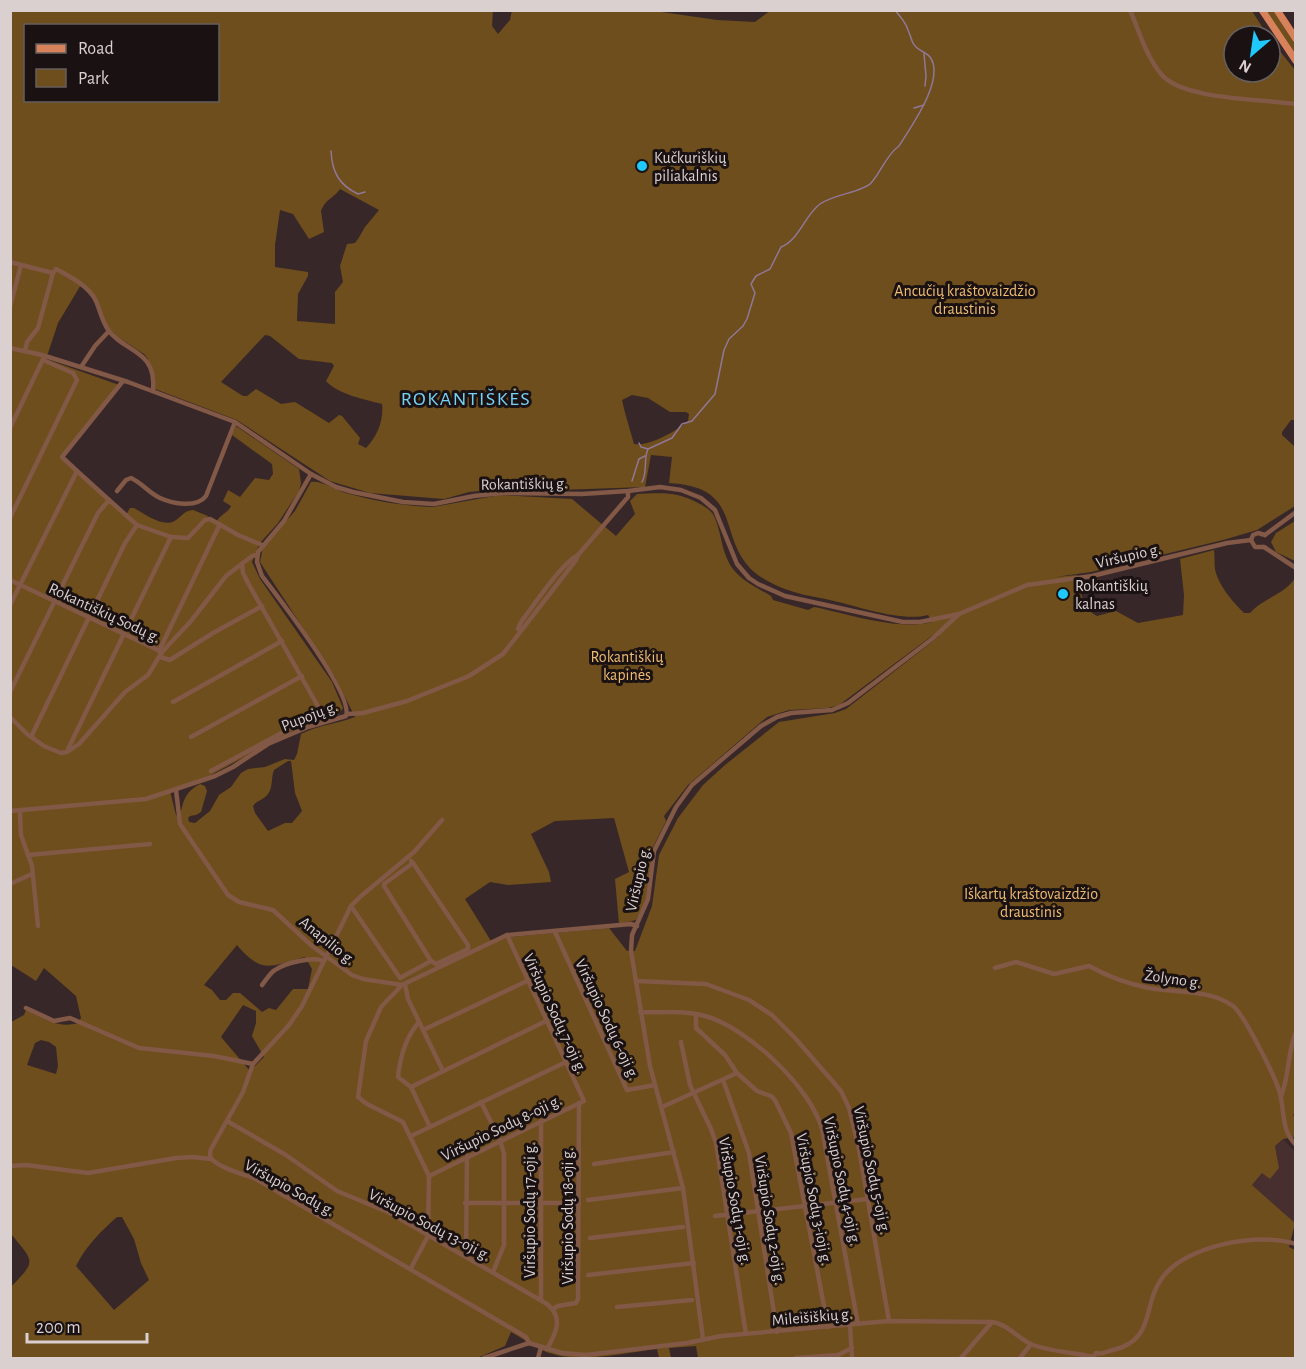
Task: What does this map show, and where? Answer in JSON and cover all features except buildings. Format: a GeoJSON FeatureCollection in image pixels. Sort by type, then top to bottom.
{"type":"FeatureCollection","features":[{"type":"Feature","properties":{"kind":"main road"},"geometry":{"type":"LineString","coordinates":[[1262,10],[1296,61]]}},
{"type":"Feature","properties":{"kind":"main road"},"geometry":{"type":"LineString","coordinates":[[1277,10],[1296,39]]}},
{"type":"Feature","properties":{"kind":"street"},"geometry":{"type":"LineString","coordinates":[[1130,10],[1157,68],[1165,78],[1176,85],[1199,93],[1296,104]]}},
{"type":"Feature","properties":{"kind":"street"},"geometry":{"type":"LineString","coordinates":[[10,262],[54,271],[90,292],[109,331],[144,357],[150,370],[153,391]]}},
{"type":"Feature","properties":{"kind":"street"},"geometry":{"type":"LineString","coordinates":[[10,307],[21,265]]}},
{"type":"Feature","properties":{"kind":"street"},"geometry":{"type":"LineString","coordinates":[[25,351],[27,342],[38,328],[54,271]]}},
{"type":"Feature","properties":{"kind":"street"},"geometry":{"type":"LineString","coordinates":[[81,367],[95,346],[109,331]]}},
{"type":"Feature","properties":{"kind":"street","name":"Rokantiškių g."},"geometry":{"type":"LineString","coordinates":[[10,348],[81,367],[235,422],[311,474],[336,487],[353,492],[428,504],[502,493],[545,495],[667,487],[701,498],[715,510],[732,555],[743,572],[776,593],[903,622],[920,622],[959,614],[977,606]]}},
{"type":"Feature","properties":{"kind":"street"},"geometry":{"type":"LineString","coordinates":[[10,428],[44,358],[73,373],[77,380],[10,518]]}},
{"type":"Feature","properties":{"kind":"street"},"geometry":{"type":"LineString","coordinates":[[123,381],[62,457],[137,525],[171,537],[188,538],[208,519],[262,545]]}},
{"type":"Feature","properties":{"kind":"street"},"geometry":{"type":"LineString","coordinates":[[117,491],[126,480],[131,478],[162,499],[192,504],[200,502],[206,496],[235,422]]}},
{"type":"Feature","properties":{"kind":"street"},"geometry":{"type":"LineString","coordinates":[[10,605],[77,471]]}},
{"type":"Feature","properties":{"kind":"street"},"geometry":{"type":"LineString","coordinates":[[257,555],[262,545],[284,521],[311,474]]}},
{"type":"Feature","properties":{"kind":"street"},"geometry":{"type":"LineString","coordinates":[[348,714],[355,715],[400,704],[469,676],[503,654],[578,555],[628,497],[628,491]]}},
{"type":"Feature","properties":{"kind":"street"},"geometry":{"type":"LineString","coordinates":[[10,692],[98,513],[109,500]]}},
{"type":"Feature","properties":{"kind":"street","name":"Viršupio g."},"geometry":{"type":"LineString","coordinates":[[977,606],[1028,585],[1092,576],[1227,543],[1251,540],[1258,533],[1265,536],[1296,512]]}},
{"type":"Feature","properties":{"kind":"street"},"geometry":{"type":"LineString","coordinates":[[31,737],[125,543],[137,525]]}},
{"type":"Feature","properties":{"kind":"street"},"geometry":{"type":"LineString","coordinates":[[10,717],[31,737],[44,746],[61,753],[79,744],[125,692],[148,675],[220,525]]}},
{"type":"Feature","properties":{"kind":"street"},"geometry":{"type":"LineString","coordinates":[[1264,547],[1267,542],[1265,536]]}},
{"type":"Feature","properties":{"kind":"street"},"geometry":{"type":"LineString","coordinates":[[67,752],[171,537]]}},
{"type":"Feature","properties":{"kind":"street"},"geometry":{"type":"LineString","coordinates":[[1251,540],[1255,548],[1264,547]]}},
{"type":"Feature","properties":{"kind":"street"},"geometry":{"type":"LineString","coordinates":[[1264,547],[1296,567]]}},
{"type":"Feature","properties":{"kind":"street","name":"Rokantiškių Sodų g."},"geometry":{"type":"LineString","coordinates":[[10,580],[160,653],[191,621],[226,576],[252,556],[257,555]]}},
{"type":"Feature","properties":{"kind":"street","name":"Pupojų g."},"geometry":{"type":"LineString","coordinates":[[10,811],[146,799],[176,790],[233,767],[268,744],[308,727],[344,718],[348,714],[347,707],[330,672],[262,576],[258,569],[257,555]]}},
{"type":"Feature","properties":{"kind":"street"},"geometry":{"type":"LineString","coordinates":[[211,771],[319,713],[319,708],[302,676],[243,573],[242,564]]}},
{"type":"Feature","properties":{"kind":"street"},"geometry":{"type":"LineString","coordinates":[[160,653],[170,660],[262,606]]}},
{"type":"Feature","properties":{"kind":"street","name":"Viršupio g."},"geometry":{"type":"LineString","coordinates":[[703,1339],[683,1188],[650,1066],[630,947],[631,938],[647,905],[653,857],[679,801],[702,775],[761,726],[790,713],[832,710],[848,702],[932,639],[959,614]]}},
{"type":"Feature","properties":{"kind":"street"},"geometry":{"type":"LineString","coordinates":[[173,702],[282,640]]}},
{"type":"Feature","properties":{"kind":"street"},"geometry":{"type":"LineString","coordinates":[[191,737],[302,676]]}},
{"type":"Feature","properties":{"kind":"street","name":"Anapilio g."},"geometry":{"type":"LineString","coordinates":[[176,790],[180,824],[228,895],[240,902],[273,910],[325,959],[359,978],[404,985]]}},
{"type":"Feature","properties":{"kind":"street"},"geometry":{"type":"LineString","coordinates":[[20,811],[21,835],[32,873],[39,926]]}},
{"type":"Feature","properties":{"kind":"street"},"geometry":{"type":"LineString","coordinates":[[10,1166],[26,1165],[88,1173],[192,1156],[211,1159],[211,1149],[243,1092],[253,1064],[295,1018],[351,906],[409,857],[442,820]]}},
{"type":"Feature","properties":{"kind":"street"},"geometry":{"type":"LineString","coordinates":[[28,855],[150,844]]}},
{"type":"Feature","properties":{"kind":"street"},"geometry":{"type":"LineString","coordinates":[[409,857],[468,945],[468,949],[436,964],[431,961],[384,886],[413,864]]}},
{"type":"Feature","properties":{"kind":"street"},"geometry":{"type":"LineString","coordinates":[[10,884],[32,873]]}},
{"type":"Feature","properties":{"kind":"street"},"geometry":{"type":"LineString","coordinates":[[351,906],[400,978],[431,961]]}},
{"type":"Feature","properties":{"kind":"street"},"geometry":{"type":"LineString","coordinates":[[411,1268],[428,1236],[429,1176],[403,1122],[357,1097],[366,1041],[381,1007],[404,985],[507,936],[631,924],[637,926]]}},
{"type":"Feature","properties":{"kind":"street","name":"Viršupio Sodų 6-oji g."},"geometry":{"type":"LineString","coordinates":[[555,932],[627,1090],[655,1085]]}},
{"type":"Feature","properties":{"kind":"street","name":"Viršupio Sodų 7-oji g."},"geometry":{"type":"LineString","coordinates":[[507,936],[566,1062],[581,1102]]}},
{"type":"Feature","properties":{"kind":"street"},"geometry":{"type":"LineString","coordinates":[[262,985],[273,970],[310,958],[325,959]]}},
{"type":"Feature","properties":{"kind":"street","name":"Žolyno g."},"geometry":{"type":"LineString","coordinates":[[995,968],[1016,962],[1054,974],[1089,966],[1112,978],[1146,987],[1215,996],[1235,1007],[1254,1036],[1281,1096],[1287,1136],[1296,1145]]}},
{"type":"Feature","properties":{"kind":"street"},"geometry":{"type":"LineString","coordinates":[[424,965],[428,973]]}},
{"type":"Feature","properties":{"kind":"street"},"geometry":{"type":"LineString","coordinates":[[423,1030],[527,981]]}},
{"type":"Feature","properties":{"kind":"street","name":"Viršupio Sodų 5-oji g."},"geometry":{"type":"LineString","coordinates":[[636,981],[706,984],[749,1000],[780,1023],[807,1050],[846,1099],[868,1199],[889,1321]]}},
{"type":"Feature","properties":{"kind":"street"},"geometry":{"type":"LineString","coordinates":[[404,985],[407,996],[443,1071]]}},
{"type":"Feature","properties":{"kind":"street"},"geometry":{"type":"LineString","coordinates":[[26,1008],[54,1021],[70,1018],[139,1048],[214,1056],[253,1064]]}},
{"type":"Feature","properties":{"kind":"street","name":"Viršupio Sodų 4-oji g."},"geometry":{"type":"LineString","coordinates":[[640,1012],[696,1014],[710,1017],[746,1036],[801,1089],[820,1121],[858,1324]]}},
{"type":"Feature","properties":{"kind":"street","name":"Viršupio Sodų 3-ioji g."},"geometry":{"type":"LineString","coordinates":[[696,1014],[696,1028],[725,1055],[737,1073],[757,1090],[772,1098],[788,1125],[828,1327]]}},
{"type":"Feature","properties":{"kind":"street"},"geometry":{"type":"LineString","coordinates":[[419,1022],[408,1039],[398,1079],[411,1088],[430,1127]]}},
{"type":"Feature","properties":{"kind":"street"},"geometry":{"type":"LineString","coordinates":[[411,1088],[546,1022]]}},
{"type":"Feature","properties":{"kind":"street"},"geometry":{"type":"LineString","coordinates":[[1281,1096],[1289,1067],[1290,1045],[1296,1032]]}},
{"type":"Feature","properties":{"kind":"street","name":"Viršupio Sodų 1-oji g."},"geometry":{"type":"LineString","coordinates":[[681,1042],[693,1092],[716,1143],[746,1334]]}},
{"type":"Feature","properties":{"kind":"street"},"geometry":{"type":"LineString","coordinates":[[411,1136],[566,1062]]}},
{"type":"Feature","properties":{"kind":"street"},"geometry":{"type":"LineString","coordinates":[[662,1107],[737,1073]]}},
{"type":"Feature","properties":{"kind":"street","name":"Viršupio Sodų 2-oji g."},"geometry":{"type":"LineString","coordinates":[[723,1080],[749,1153],[777,1332]]}},
{"type":"Feature","properties":{"kind":"street"},"geometry":{"type":"LineString","coordinates":[[481,1102],[500,1140],[504,1154],[504,1245],[503,1253],[493,1272]]}},
{"type":"Feature","properties":{"kind":"street","name":"Viršupio Sodų 8-oji g."},"geometry":{"type":"LineString","coordinates":[[429,1176],[581,1102]]}},
{"type":"Feature","properties":{"kind":"street","name":"Viršupio Sodų 18-oji g."},"geometry":{"type":"LineString","coordinates":[[553,1309],[561,1305],[576,1304],[578,1299],[581,1102]]}},
{"type":"Feature","properties":{"kind":"street","name":"Viršupio Sodų 13-oji g."},"geometry":{"type":"LineString","coordinates":[[227,1120],[286,1155],[337,1191],[390,1213],[466,1255],[553,1309]]}},
{"type":"Feature","properties":{"kind":"street","name":"Viršupio Sodų 17-oji g."},"geometry":{"type":"LineString","coordinates":[[541,1121],[541,1300]]}},
{"type":"Feature","properties":{"kind":"street"},"geometry":{"type":"LineString","coordinates":[[594,1164],[674,1152]]}},
{"type":"Feature","properties":{"kind":"street"},"geometry":{"type":"LineString","coordinates":[[466,1255],[467,1156]]}},
{"type":"Feature","properties":{"kind":"street","name":"Viršupio Sodų g."},"geometry":{"type":"LineString","coordinates":[[211,1159],[256,1179],[411,1268],[526,1337],[529,1343]]}},
{"type":"Feature","properties":{"kind":"street"},"geometry":{"type":"LineString","coordinates":[[588,1200],[683,1188]]}},
{"type":"Feature","properties":{"kind":"street"},"geometry":{"type":"LineString","coordinates":[[715,1216],[868,1199]]}},
{"type":"Feature","properties":{"kind":"street"},"geometry":{"type":"LineString","coordinates":[[465,1203],[579,1203]]}},
{"type":"Feature","properties":{"kind":"street"},"geometry":{"type":"LineString","coordinates":[[590,1238],[683,1227]]}},
{"type":"Feature","properties":{"kind":"street"},"geometry":{"type":"LineString","coordinates":[[1093,1358],[1096,1353],[1101,1357],[1135,1340],[1147,1322],[1156,1290],[1163,1276],[1193,1254],[1212,1247],[1247,1241],[1274,1240],[1296,1244]]}},
{"type":"Feature","properties":{"kind":"street"},"geometry":{"type":"LineString","coordinates":[[588,1275],[694,1263]]}},
{"type":"Feature","properties":{"kind":"street"},"geometry":{"type":"LineString","coordinates":[[617,1307],[692,1300]]}},
{"type":"Feature","properties":{"kind":"street"},"geometry":{"type":"LineString","coordinates":[[547,1349],[556,1333],[556,1316],[553,1309]]}},
{"type":"Feature","properties":{"kind":"street","name":"Mileišiškių g."},"geometry":{"type":"LineString","coordinates":[[529,1343],[570,1354],[586,1355],[746,1334],[889,1321],[992,1322],[1004,1326],[1031,1344],[1062,1356],[1093,1358]]}},
{"type":"Feature","properties":{"kind":"street"},"geometry":{"type":"LineString","coordinates":[[961,1359],[992,1322]]}},
{"type":"Feature","properties":{"kind":"street"},"geometry":{"type":"LineString","coordinates":[[850,1325],[852,1359]]}},
{"type":"Feature","properties":{"kind":"street"},"geometry":{"type":"LineString","coordinates":[[484,1359],[529,1343]]}},
{"type":"Feature","properties":{"kind":"street"},"geometry":{"type":"LineString","coordinates":[[1020,1359],[1031,1344]]}},
{"type":"Feature","properties":{"kind":"street"},"geometry":{"type":"LineString","coordinates":[[538,1359],[540,1347]]}},
{"type":"Feature","properties":{"kind":"street"},"geometry":{"type":"LineString","coordinates":[[796,1359],[838,1354],[852,1348]]}},
{"type":"Feature","properties":{"kind":"street"},"geometry":{"type":"LineString","coordinates":[[832,1359],[838,1354]]}},
{"type":"Feature","properties":{"kind":"shaded area"},"geometry":{"type":"Polygon","coordinates":[[[1283,1139],[1295,1152],[1295,1223],[1252,1185],[1262,1173],[1270,1179],[1279,1168],[1275,1146],[1283,1139]]]}},
{"type":"Feature","properties":{"kind":"green space"},"geometry":{"type":"Polygon","coordinates":[[[493,10],[492,26],[498,34],[510,20],[512,10],[648,10],[717,20],[755,22],[771,10],[1252,11],[1260,24],[1222,24],[1222,84],[1282,84],[1282,54],[1295,70],[1296,420],[1291,420],[1282,435],[1294,446],[1295,506],[1257,530],[1091,572],[1055,577],[1077,575],[1085,604],[1097,616],[1116,611],[1138,623],[1183,615],[1184,595],[1180,559],[1214,550],[1215,569],[1219,581],[1244,613],[1250,613],[1285,589],[1295,578],[1296,1112],[1293,1115],[1295,1137],[1283,1139],[1275,1146],[1279,1168],[1270,1179],[1262,1173],[1252,1185],[1295,1223],[1289,1247],[1295,1250],[1295,1358],[698,1358],[696,1346],[669,1348],[671,1358],[659,1358],[657,1349],[585,1358],[544,1351],[511,1332],[505,1346],[477,1358],[11,1358],[11,1287],[25,1271],[29,1261],[24,1250],[11,1234],[11,1022],[24,1015],[26,1010],[57,1024],[78,1023],[81,1018],[76,996],[44,968],[36,981],[11,965],[11,11],[493,10]],[[340,189],[325,203],[321,211],[324,232],[309,239],[293,214],[280,210],[275,245],[275,267],[308,272],[298,294],[297,321],[335,324],[335,292],[343,282],[340,266],[347,244],[355,243],[379,210],[340,189]],[[82,283],[58,323],[46,359],[119,385],[62,457],[126,515],[130,508],[134,508],[155,520],[166,523],[193,510],[208,516],[206,519],[217,521],[231,506],[223,501],[228,490],[240,497],[255,478],[269,480],[273,474],[272,464],[232,435],[236,426],[299,469],[301,483],[299,491],[278,523],[260,543],[252,562],[260,579],[332,682],[343,708],[338,715],[296,729],[211,775],[170,791],[176,815],[180,817],[188,794],[200,784],[205,786],[207,791],[201,812],[190,816],[189,822],[195,823],[210,811],[219,795],[231,787],[241,773],[285,759],[294,760],[301,734],[355,717],[335,677],[260,562],[263,547],[295,511],[311,482],[319,482],[346,493],[367,498],[433,507],[500,495],[572,499],[616,536],[635,514],[630,501],[637,494],[676,495],[704,506],[711,512],[717,523],[726,556],[733,569],[746,581],[771,596],[773,600],[808,610],[814,607],[889,623],[932,622],[928,615],[906,617],[881,613],[797,593],[764,579],[753,571],[742,557],[719,503],[709,494],[693,486],[669,483],[672,457],[651,455],[645,487],[527,491],[498,489],[469,492],[444,499],[370,493],[330,481],[237,420],[155,389],[148,359],[107,326],[97,301],[82,283]],[[265,335],[221,382],[243,396],[247,396],[256,389],[281,404],[295,402],[329,423],[339,415],[342,416],[360,438],[358,444],[366,448],[381,422],[382,404],[345,393],[326,381],[334,366],[332,363],[299,359],[270,336],[265,335]],[[632,395],[622,400],[634,444],[647,443],[662,437],[688,421],[689,414],[686,412],[670,412],[648,398],[632,395]],[[937,632],[839,705],[828,708],[789,710],[767,717],[688,785],[664,816],[666,821],[652,849],[647,899],[636,920],[619,924],[615,879],[629,872],[614,818],[555,821],[531,834],[549,872],[551,882],[508,885],[490,882],[465,899],[491,941],[510,937],[609,928],[627,951],[635,951],[652,906],[659,855],[678,818],[703,785],[779,722],[835,713],[846,709],[932,642],[939,636],[937,632]],[[291,761],[274,770],[270,792],[253,806],[255,813],[268,831],[285,823],[292,823],[302,811],[295,793],[291,761]],[[237,945],[204,985],[212,990],[220,1000],[226,1000],[233,993],[240,993],[262,1012],[269,1008],[276,1010],[293,989],[308,989],[312,969],[305,957],[268,966],[253,961],[237,945]],[[243,1005],[221,1037],[250,1071],[264,1057],[252,1036],[256,1023],[256,1011],[243,1005]],[[41,1040],[35,1043],[27,1065],[56,1074],[58,1066],[56,1047],[41,1040]],[[117,1217],[105,1228],[76,1266],[114,1310],[149,1280],[134,1239],[122,1217],[117,1217]]]}},
{"type":"Feature","properties":{"kind":"green space"},"geometry":{"type":"Polygon","coordinates":[[[1265,11],[1274,11],[1295,43],[1295,57],[1282,37],[1282,24],[1273,24],[1265,11]]]}},
{"type":"Feature","properties":{"kind":"green space"},"geometry":{"type":"Polygon","coordinates":[[[1295,521],[1295,561],[1276,552],[1271,542],[1276,533],[1295,521]]]}},
{"type":"Feature","properties":{"kind":"waterway"},"geometry":{"type":"LineString","coordinates":[[642,482],[648,449],[672,438],[682,424],[692,421],[715,394],[724,350],[729,339],[747,319],[755,293],[751,284],[756,276],[770,269],[781,247],[793,239],[810,214],[820,204],[862,189],[871,183],[899,146],[925,103],[933,78],[934,66],[930,57],[914,45],[906,24],[895,10]]}},
{"type":"Feature","properties":{"kind":"waterway"},"geometry":{"type":"LineString","coordinates":[[924,54],[925,86]]}},
{"type":"Feature","properties":{"kind":"waterway"},"geometry":{"type":"LineString","coordinates":[[914,108],[924,105]]}},
{"type":"Feature","properties":{"kind":"waterway"},"geometry":{"type":"LineString","coordinates":[[331,151],[333,165],[341,182],[358,194],[365,192]]}},
{"type":"Feature","properties":{"kind":"waterway"},"geometry":{"type":"LineString","coordinates":[[639,443],[641,447],[648,449]]}},
{"type":"Feature","properties":{"kind":"waterway"},"geometry":{"type":"LineString","coordinates":[[632,481],[639,459],[645,456]]}},
{"type":"Feature","properties":{"kind":"place","name":"Kučkuriškių piliakalnis"},"geometry":{"type":"Point","coordinates":[642,166]}},
{"type":"Feature","properties":{"kind":"place","name":"Rokantiškių kalnas"},"geometry":{"type":"Point","coordinates":[1063,594]}},
{"type":"Feature","properties":{"kind":"district","name":"ROKANTIŠKĖS"},"geometry":{"type":"Point","coordinates":[466,398]}},
{"type":"Feature","properties":{"kind":"park label","name":"Ancučių kraštovaizdžio draustinis"},"geometry":{"type":"Point","coordinates":[965,299]}},
{"type":"Feature","properties":{"kind":"park label","name":"Rokantiškių kapinės"},"geometry":{"type":"Point","coordinates":[627,665]}},
{"type":"Feature","properties":{"kind":"park label","name":"Iškartų kraštovaizdžio draustinis"},"geometry":{"type":"Point","coordinates":[1031,902]}}]}
